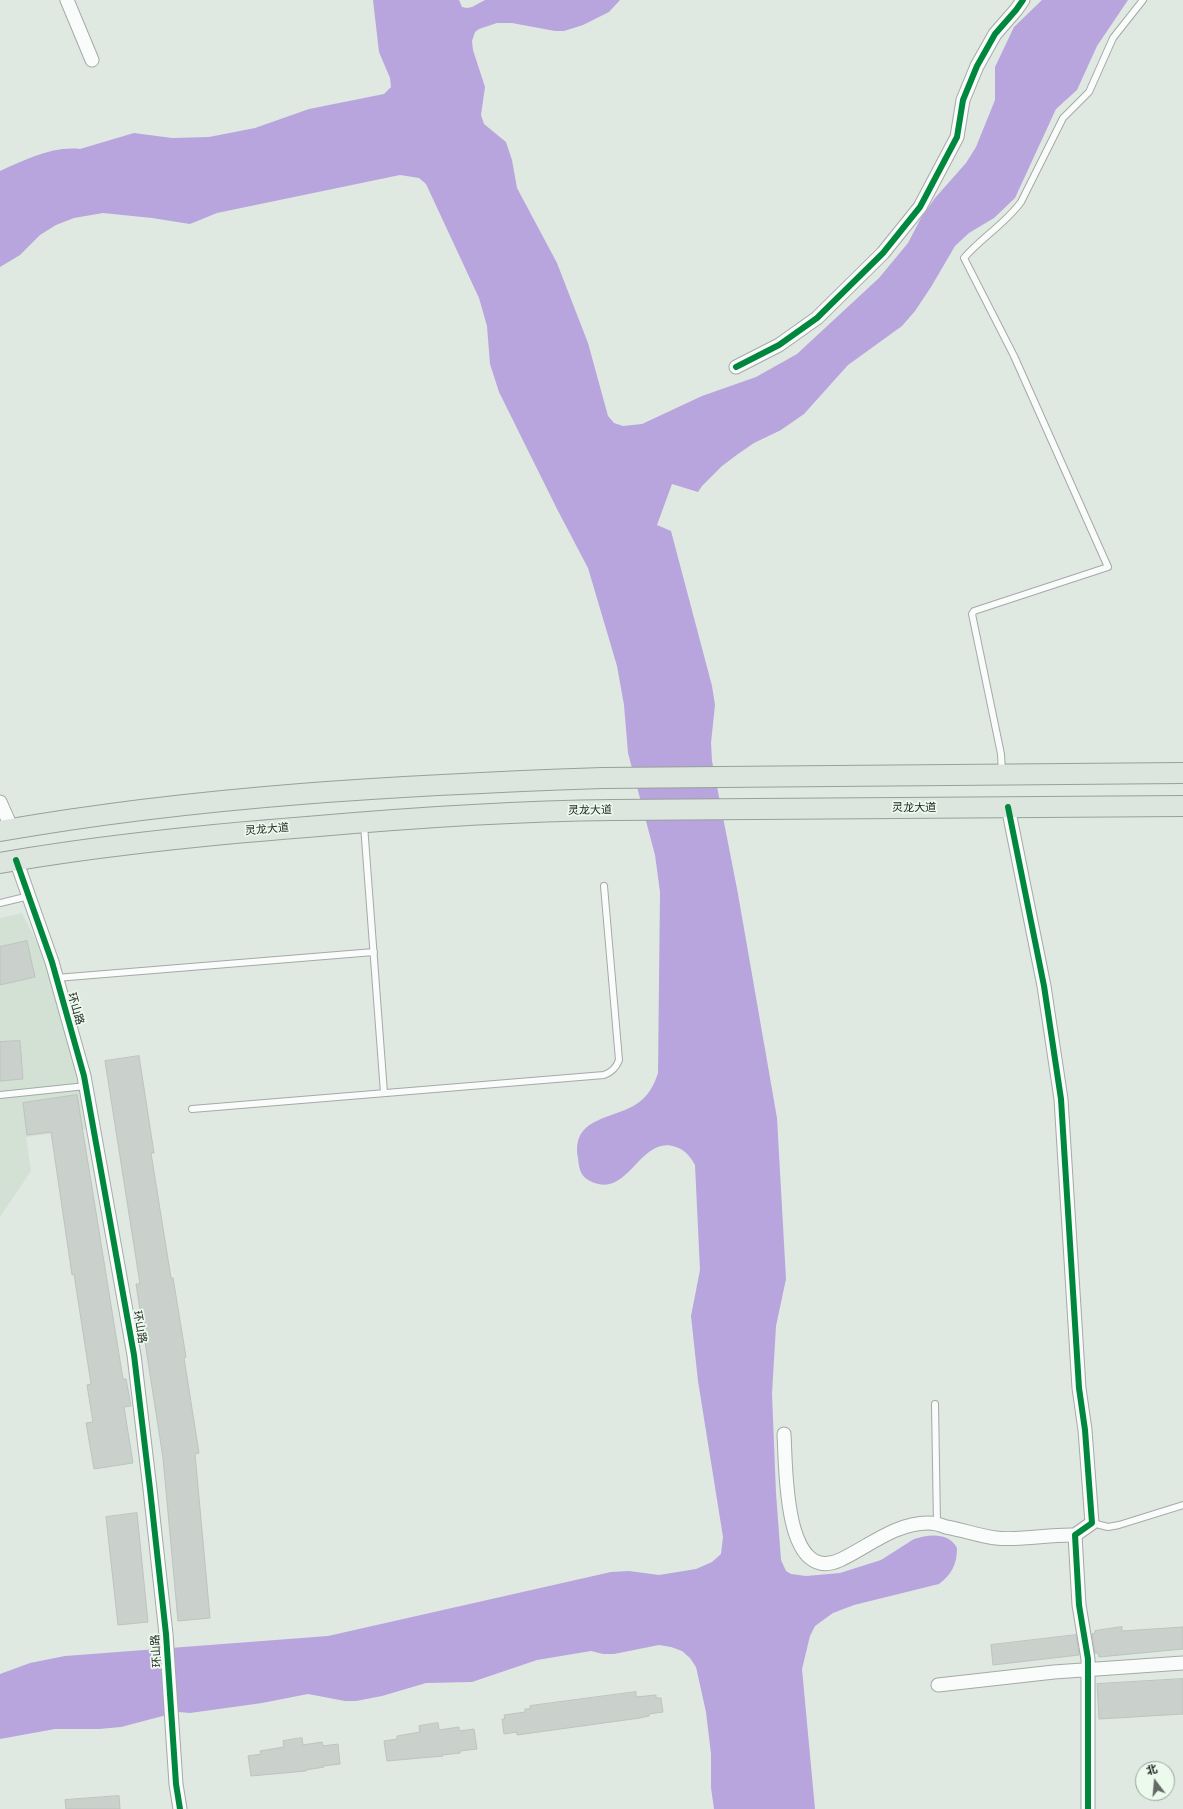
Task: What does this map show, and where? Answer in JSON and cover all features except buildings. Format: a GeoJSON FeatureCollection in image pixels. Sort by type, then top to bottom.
{"type":"FeatureCollection","features":[{"type":"Feature","properties":{"kind":"main road"},"geometry":{"type":"LineString","coordinates":[[6,830],[125,812],[260,798],[388,788],[603,778],[1183,773]]}},
{"type":"Feature","properties":{"kind":"main road","name":"灵龙大道"},"geometry":{"type":"LineString","coordinates":[[8,862],[136,843],[364,822],[523,812],[1183,806]]}},
{"type":"Feature","properties":{"kind":"street"},"geometry":{"type":"LineString","coordinates":[[67,0],[92,60]]}},
{"type":"Feature","properties":{"kind":"street"},"geometry":{"type":"LineString","coordinates":[[736,367],[779,345],[817,318],[883,253],[920,207],[957,137],[963,100],[977,66],[994,34],[1016,10],[1022,0]]}},
{"type":"Feature","properties":{"kind":"street"},"geometry":{"type":"LineString","coordinates":[[0,802],[6,830]]}},
{"type":"Feature","properties":{"kind":"street"},"geometry":{"type":"LineString","coordinates":[[784,1434],[791,1519],[800,1545],[805,1553],[816,1561],[825,1563],[839,1560],[883,1536],[910,1526],[929,1523],[996,1538],[1075,1535],[1092,1523],[1079,1388],[1061,1099],[1044,986],[1008,807]]}},
{"type":"Feature","properties":{"kind":"street","name":"环山路"},"geometry":{"type":"LineString","coordinates":[[8,862],[28,896],[56,978],[86,1086],[134,1355],[166,1634],[176,1784],[180,1809]]}},
{"type":"Feature","properties":{"kind":"street"},"geometry":{"type":"LineString","coordinates":[[1075,1535],[1079,1605],[1088,1659],[1088,1809]]}},
{"type":"Feature","properties":{"kind":"street"},"geometry":{"type":"LineString","coordinates":[[938,1686],[1088,1670],[1183,1663]]}},
{"type":"Feature","properties":{"kind":"lane"},"geometry":{"type":"LineString","coordinates":[[1003,775],[1001,754],[972,614],[974,611],[1108,567],[1014,356],[964,258],[972,248],[1013,212],[1021,202],[1062,118],[1090,92],[1113,38],[1142,0]]}},
{"type":"Feature","properties":{"kind":"lane"},"geometry":{"type":"LineString","coordinates":[[364,822],[384,1093]]}},
{"type":"Feature","properties":{"kind":"lane"},"geometry":{"type":"LineString","coordinates":[[192,1109],[604,1075],[615,1069],[619,1060],[604,886]]}},
{"type":"Feature","properties":{"kind":"lane"},"geometry":{"type":"LineString","coordinates":[[0,903],[28,896]]}},
{"type":"Feature","properties":{"kind":"lane"},"geometry":{"type":"LineString","coordinates":[[56,978],[374,952]]}},
{"type":"Feature","properties":{"kind":"lane"},"geometry":{"type":"LineString","coordinates":[[0,1095],[86,1086]]}},
{"type":"Feature","properties":{"kind":"lane"},"geometry":{"type":"LineString","coordinates":[[935,1404],[937,1524]]}},
{"type":"Feature","properties":{"kind":"lane"},"geometry":{"type":"LineString","coordinates":[[1092,1523],[1108,1527],[1119,1525],[1183,1505]]}},
{"type":"Feature","properties":{"kind":"shaded area"},"geometry":{"type":"Polygon","coordinates":[[[373,0],[459,0],[462,7],[467,8],[485,0],[620,0],[609,12],[583,25],[564,31],[555,31],[512,23],[497,23],[479,29],[475,32],[472,41],[473,50],[485,87],[481,115],[484,124],[506,142],[512,160],[517,188],[557,263],[588,343],[608,416],[614,423],[623,426],[642,424],[702,396],[756,377],[797,354],[879,278],[908,243],[921,218],[935,198],[966,163],[976,147],[995,100],[995,67],[1014,27],[1042,0],[1128,0],[1097,46],[1077,90],[1056,109],[1015,198],[994,218],[969,233],[955,246],[931,287],[915,311],[902,326],[848,365],[804,414],[781,430],[754,443],[738,454],[722,466],[698,492],[672,484],[657,525],[671,531],[712,686],[715,705],[711,743],[712,761],[738,894],[777,1118],[786,1279],[776,1326],[772,1394],[776,1493],[781,1560],[786,1571],[791,1574],[806,1576],[840,1573],[881,1560],[914,1539],[926,1536],[932,1535],[944,1537],[949,1539],[957,1548],[953,1568],[939,1584],[854,1605],[833,1613],[815,1626],[810,1636],[802,1669],[815,1809],[714,1809],[711,1788],[711,1754],[706,1712],[696,1667],[690,1658],[682,1651],[659,1645],[614,1654],[603,1654],[591,1651],[537,1660],[472,1682],[426,1683],[382,1696],[356,1701],[345,1701],[308,1694],[262,1703],[190,1713],[178,1712],[121,1727],[99,1729],[55,1729],[0,1739],[0,1674],[30,1663],[65,1656],[328,1636],[611,1572],[629,1571],[659,1575],[696,1569],[712,1562],[721,1554],[723,1537],[698,1381],[691,1316],[700,1270],[695,1165],[689,1156],[682,1150],[676,1147],[663,1146],[652,1150],[643,1157],[625,1176],[615,1182],[603,1185],[590,1181],[584,1177],[578,1162],[578,1144],[581,1134],[596,1121],[628,1109],[638,1103],[651,1090],[658,1073],[660,892],[655,855],[628,753],[624,705],[617,666],[588,568],[499,392],[490,364],[487,326],[479,298],[426,184],[419,178],[400,175],[217,213],[190,224],[103,213],[74,218],[56,225],[40,235],[20,255],[0,267],[0,171],[29,158],[49,152],[80,149],[134,133],[172,138],[209,137],[255,128],[309,109],[384,94],[391,87],[390,78],[379,52],[373,0]]]}},
{"type":"Feature","properties":{"kind":"shaded area"},"geometry":{"type":"Polygon","coordinates":[[[22,913],[44,956],[76,1069],[86,1129],[26,1137],[31,1171],[0,1217],[0,918],[22,913]]]}},
{"type":"Feature","properties":{"kind":"cycle path"},"geometry":{"type":"LineString","coordinates":[[736,367],[779,345],[817,318],[883,253],[920,207],[957,137],[963,100],[977,66],[995,34],[1023,0]]}},
{"type":"Feature","properties":{"kind":"cycle path"},"geometry":{"type":"LineString","coordinates":[[1008,807],[1044,986],[1061,1099],[1079,1388],[1085,1430],[1092,1523],[1075,1535],[1079,1605],[1088,1659],[1088,1809]]}},
{"type":"Feature","properties":{"kind":"cycle path"},"geometry":{"type":"LineString","coordinates":[[16,860],[52,962],[84,1076],[134,1355],[166,1634],[176,1784],[180,1809]]}}]}
